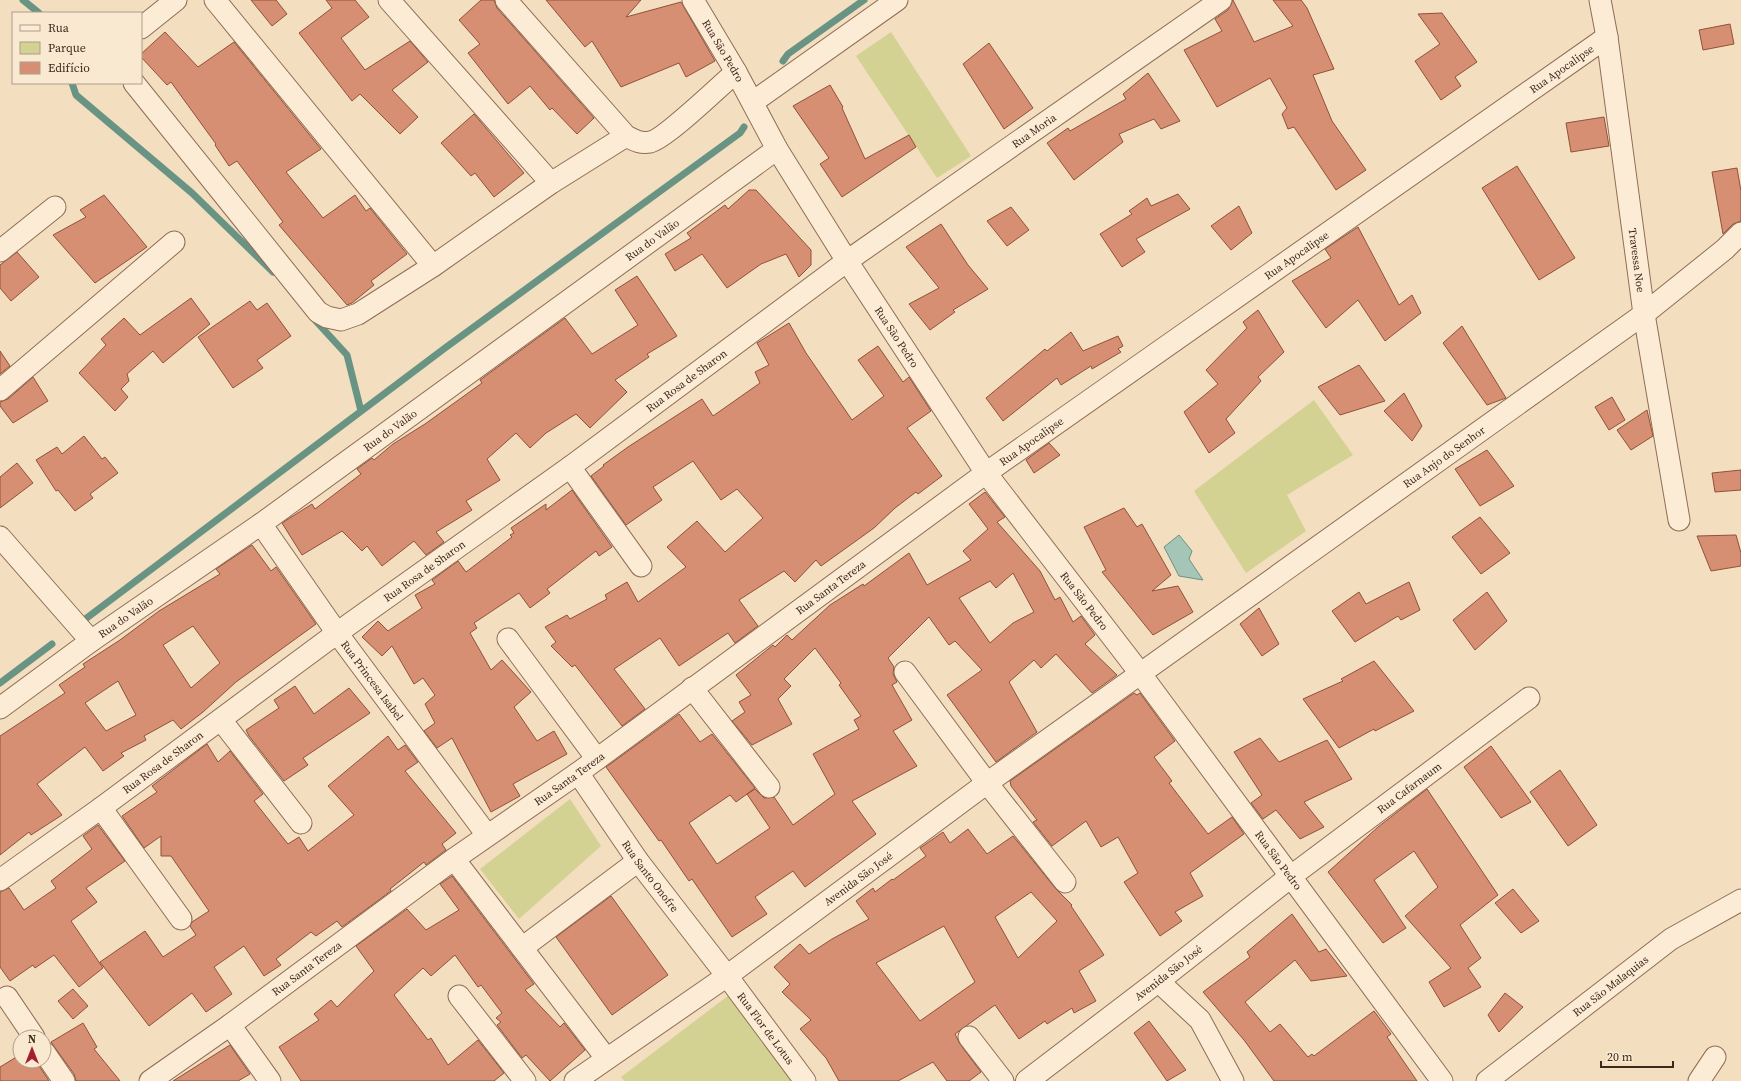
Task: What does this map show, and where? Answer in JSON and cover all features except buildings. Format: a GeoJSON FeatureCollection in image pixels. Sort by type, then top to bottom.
{"type":"FeatureCollection","features":[{"type":"Feature","properties":{"kind":"street"},"geometry":{"type":"LineString","coordinates":[[142,27],[176,0]]}},
{"type":"Feature","properties":{"kind":"street"},"geometry":{"type":"LineString","coordinates":[[215,0],[433,266]]}},
{"type":"Feature","properties":{"kind":"street"},"geometry":{"type":"LineString","coordinates":[[389,0],[551,183]]}},
{"type":"Feature","properties":{"kind":"street"},"geometry":{"type":"LineString","coordinates":[[506,0],[626,136],[640,143],[651,142],[665,134],[736,72]]}},
{"type":"Feature","properties":{"kind":"street","name":"Rua São Pedro"},"geometry":{"type":"LineString","coordinates":[[693,0],[736,72],[777,148],[847,261],[986,472],[1140,674],[1442,1081]]}},
{"type":"Feature","properties":{"kind":"street"},"geometry":{"type":"LineString","coordinates":[[753,102],[897,0]]}},
{"type":"Feature","properties":{"kind":"street","name":"Rua Moria"},"geometry":{"type":"LineString","coordinates":[[847,261],[1221,0]]}},
{"type":"Feature","properties":{"kind":"street","name":"Travessa Noe"},"geometry":{"type":"LineString","coordinates":[[1600,0],[1607,38],[1644,314],[1679,520]]}},
{"type":"Feature","properties":{"kind":"street","name":"Rua Apocalipse"},"geometry":{"type":"LineString","coordinates":[[986,472],[1607,38]]}},
{"type":"Feature","properties":{"kind":"street"},"geometry":{"type":"LineString","coordinates":[[135,84],[318,312],[327,317],[341,320],[358,314],[433,266],[551,183],[626,136]]}},
{"type":"Feature","properties":{"kind":"street","name":"Rua do Valão"},"geometry":{"type":"LineString","coordinates":[[0,708],[91,641],[261,524],[777,148]]}},
{"type":"Feature","properties":{"kind":"street"},"geometry":{"type":"LineString","coordinates":[[0,251],[55,207]]}},
{"type":"Feature","properties":{"kind":"street","name":"Rua Anjo do Senhor"},"geometry":{"type":"LineString","coordinates":[[1140,674],[1644,314],[1725,249],[1741,233]]}},
{"type":"Feature","properties":{"kind":"street"},"geometry":{"type":"LineString","coordinates":[[0,390],[174,242]]}},
{"type":"Feature","properties":{"kind":"street","name":"Rua Rosa de Sharon"},"geometry":{"type":"LineString","coordinates":[[0,880],[101,808],[337,633],[570,467],[847,261]]}},
{"type":"Feature","properties":{"kind":"street"},"geometry":{"type":"LineString","coordinates":[[570,467],[641,566]]}},
{"type":"Feature","properties":{"kind":"street","name":"Rua Santa Tereza"},"geometry":{"type":"LineString","coordinates":[[150,1081],[230,1025],[454,859],[578,773],[986,472]]}},
{"type":"Feature","properties":{"kind":"street","name":"Rua Princesa Isabel"},"geometry":{"type":"LineString","coordinates":[[261,524],[337,633],[486,836]]}},
{"type":"Feature","properties":{"kind":"street"},"geometry":{"type":"LineString","coordinates":[[0,537],[91,641]]}},
{"type":"Feature","properties":{"kind":"street"},"geometry":{"type":"LineString","coordinates":[[508,639],[597,759]]}},
{"type":"Feature","properties":{"kind":"street"},"geometry":{"type":"LineString","coordinates":[[905,672],[987,783],[1065,882]]}},
{"type":"Feature","properties":{"kind":"street","name":"Avenida São José"},"geometry":{"type":"LineString","coordinates":[[575,1081],[606,1058],[727,976],[987,783],[1140,674]]}},
{"type":"Feature","properties":{"kind":"street"},"geometry":{"type":"LineString","coordinates":[[692,688],[768,787]]}},
{"type":"Feature","properties":{"kind":"street","name":"Rua Cafarnaum"},"geometry":{"type":"LineString","coordinates":[[1290,877],[1529,698]]}},
{"type":"Feature","properties":{"kind":"street"},"geometry":{"type":"LineString","coordinates":[[221,720],[301,823]]}},
{"type":"Feature","properties":{"kind":"street","name":"Rua Santo Onofre"},"geometry":{"type":"LineString","coordinates":[[578,773],[638,861],[727,976]]}},
{"type":"Feature","properties":{"kind":"street"},"geometry":{"type":"LineString","coordinates":[[101,808],[181,919]]}},
{"type":"Feature","properties":{"kind":"street"},"geometry":{"type":"LineString","coordinates":[[454,859],[606,1058]]}},
{"type":"Feature","properties":{"kind":"street"},"geometry":{"type":"LineString","coordinates":[[522,948],[638,861]]}},
{"type":"Feature","properties":{"kind":"street","name":"Avenida São José"},"geometry":{"type":"LineString","coordinates":[[1027,1081],[1158,981],[1290,877]]}},
{"type":"Feature","properties":{"kind":"street","name":"Rua São Malaquias"},"geometry":{"type":"LineString","coordinates":[[1487,1081],[1671,939],[1741,900]]}},
{"type":"Feature","properties":{"kind":"street","name":"Rua Flor de Lotus"},"geometry":{"type":"LineString","coordinates":[[727,976],[805,1081]]}},
{"type":"Feature","properties":{"kind":"street"},"geometry":{"type":"LineString","coordinates":[[1158,981],[1200,1020],[1233,1081]]}},
{"type":"Feature","properties":{"kind":"street"},"geometry":{"type":"LineString","coordinates":[[458,996],[525,1081]]}},
{"type":"Feature","properties":{"kind":"street"},"geometry":{"type":"LineString","coordinates":[[7,998],[28,1029]]}},
{"type":"Feature","properties":{"kind":"street"},"geometry":{"type":"LineString","coordinates":[[230,1025],[270,1081]]}},
{"type":"Feature","properties":{"kind":"street"},"geometry":{"type":"LineString","coordinates":[[969,1037],[1003,1081]]}},
{"type":"Feature","properties":{"kind":"street"},"geometry":{"type":"LineString","coordinates":[[1699,1081],[1715,1057]]}},
{"type":"Feature","properties":{"kind":"street"},"geometry":{"type":"LineString","coordinates":[[52,1064],[64,1081]]}},
{"type":"Feature","properties":{"kind":"green space"},"geometry":{"type":"Polygon","coordinates":[[[891,32],[971,156],[937,178],[856,56],[891,32]]]}},
{"type":"Feature","properties":{"kind":"green space"},"geometry":{"type":"Polygon","coordinates":[[[1314,400],[1353,455],[1287,495],[1306,531],[1246,573],[1194,491],[1314,400]]]}},
{"type":"Feature","properties":{"kind":"green space"},"geometry":{"type":"Polygon","coordinates":[[[570,799],[601,846],[519,919],[480,869],[570,799]]]}},
{"type":"Feature","properties":{"kind":"green space"},"geometry":{"type":"Polygon","coordinates":[[[737,989],[800,1081],[624,1081],[621,1077],[737,989]]]}},
{"type":"Feature","properties":{"kind":"shaded area"},"geometry":{"type":"Polygon","coordinates":[[[1179,535],[1192,551],[1189,559],[1203,580],[1179,576],[1164,547],[1179,535]]]}},
{"type":"Feature","properties":{"kind":"waterway"},"geometry":{"type":"LineString","coordinates":[[23,0],[38,12]]}},
{"type":"Feature","properties":{"kind":"waterway"},"geometry":{"type":"LineString","coordinates":[[783,61],[788,54],[864,0]]}},
{"type":"Feature","properties":{"kind":"waterway"},"geometry":{"type":"LineString","coordinates":[[72,84],[76,95],[192,193],[273,272]]}},
{"type":"Feature","properties":{"kind":"waterway"},"geometry":{"type":"LineString","coordinates":[[84,620],[445,348],[740,133],[744,127]]}},
{"type":"Feature","properties":{"kind":"waterway"},"geometry":{"type":"LineString","coordinates":[[314,319],[347,355],[361,411]]}},
{"type":"Feature","properties":{"kind":"waterway"},"geometry":{"type":"LineString","coordinates":[[0,683],[52,644]]}}]}
